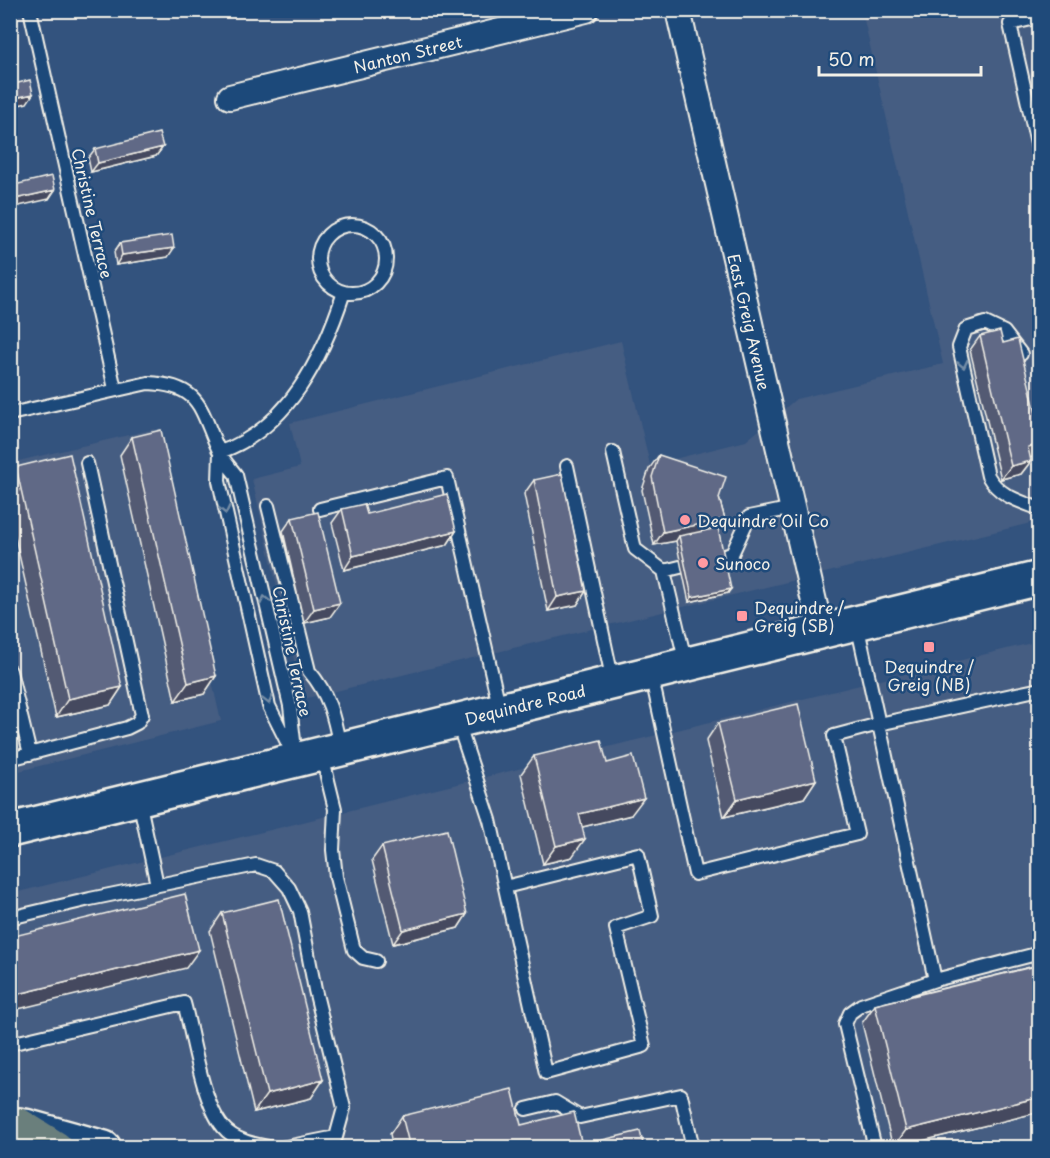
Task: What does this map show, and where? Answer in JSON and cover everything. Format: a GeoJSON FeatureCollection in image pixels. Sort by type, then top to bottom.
{"type":"FeatureCollection","features":[{"type":"Feature","properties":{"kind":"highway"},"geometry":{"type":"LineString","coordinates":[[15,1124],[56,1148]]}},
{"type":"Feature","properties":{"kind":"main road","name":"Dequindre Road"},"geometry":{"type":"LineString","coordinates":[[10,830],[1040,578]]}},
{"type":"Feature","properties":{"kind":"main road"},"geometry":{"type":"LineString","coordinates":[[15,1124],[104,1148]]}},
{"type":"Feature","properties":{"kind":"street","name":"Nanton Street"},"geometry":{"type":"LineString","coordinates":[[230,98],[586,10]]}},
{"type":"Feature","properties":{"kind":"street","name":"East Greig Avenue"},"geometry":{"type":"LineString","coordinates":[[678,10],[821,632]]}},
{"type":"Feature","properties":{"kind":"lane","name":"Christine Terrace"},"geometry":{"type":"LineString","coordinates":[[30,10],[115,389],[148,383],[166,384],[180,388],[201,406],[220,452],[236,475],[290,706],[320,755]]}},
{"type":"Feature","properties":{"kind":"lane"},"geometry":{"type":"LineString","coordinates":[[1040,17],[1010,24],[1040,158]]}},
{"type":"Feature","properties":{"kind":"lane"},"geometry":{"type":"LineString","coordinates":[[360,225],[371,230],[384,246],[385,268],[381,277],[365,291],[344,292],[333,287],[324,279],[317,256],[321,244],[337,227],[360,225]]}},
{"type":"Feature","properties":{"kind":"lane"},"geometry":{"type":"LineString","coordinates":[[220,452],[251,439],[291,401],[330,334],[344,292]]}},
{"type":"Feature","properties":{"kind":"lane"},"geometry":{"type":"LineString","coordinates":[[1023,362],[1020,351],[1004,332],[985,323],[966,329],[959,347],[988,476],[994,488],[1005,495],[1040,509]]}},
{"type":"Feature","properties":{"kind":"lane"},"geometry":{"type":"LineString","coordinates":[[10,414],[115,389]]}},
{"type":"Feature","properties":{"kind":"lane","name":"Christine Terrace"},"geometry":{"type":"LineString","coordinates":[[220,452],[219,481],[269,706],[320,755]]}},
{"type":"Feature","properties":{"kind":"lane"},"geometry":{"type":"LineString","coordinates":[[613,452],[635,549],[664,571],[686,665]]}},
{"type":"Feature","properties":{"kind":"lane"},"geometry":{"type":"LineString","coordinates":[[10,759],[127,728],[137,723],[142,715],[87,463]]}},
{"type":"Feature","properties":{"kind":"lane"},"geometry":{"type":"LineString","coordinates":[[567,466],[614,683]]}},
{"type":"Feature","properties":{"kind":"lane"},"geometry":{"type":"LineString","coordinates":[[320,509],[447,477],[500,711]]}},
{"type":"Feature","properties":{"kind":"lane"},"geometry":{"type":"LineString","coordinates":[[268,506],[309,671],[323,687],[329,700],[320,755],[335,809],[334,864],[348,930],[354,950],[363,958],[376,961]]}},
{"type":"Feature","properties":{"kind":"lane"},"geometry":{"type":"LineString","coordinates":[[664,571],[732,554],[749,517],[793,507]]}},
{"type":"Feature","properties":{"kind":"lane"},"geometry":{"type":"LineString","coordinates":[[857,623],[935,980]]}},
{"type":"Feature","properties":{"kind":"lane"},"geometry":{"type":"LineString","coordinates":[[10,671],[30,754]]}},
{"type":"Feature","properties":{"kind":"lane"},"geometry":{"type":"LineString","coordinates":[[651,674],[695,874],[857,834],[834,736],[1040,689]]}},
{"type":"Feature","properties":{"kind":"lane"},"geometry":{"type":"LineString","coordinates":[[458,722],[490,820],[546,1073],[644,1046],[616,928],[652,916],[638,854],[505,887]]}},
{"type":"Feature","properties":{"kind":"lane"},"geometry":{"type":"LineString","coordinates":[[139,800],[157,885]]}},
{"type":"Feature","properties":{"kind":"lane"},"geometry":{"type":"LineString","coordinates":[[10,918],[256,865],[274,872],[289,888],[300,911],[315,990],[344,1108],[336,1137],[281,1148]]}},
{"type":"Feature","properties":{"kind":"lane"},"geometry":{"type":"LineString","coordinates":[[875,1148],[845,1024],[850,1013],[861,1005],[935,980],[1040,953]]}},
{"type":"Feature","properties":{"kind":"lane"},"geometry":{"type":"LineString","coordinates":[[10,1044],[184,1003],[208,1099],[223,1127],[236,1137],[273,1148]]}},
{"type":"Feature","properties":{"kind":"lane"},"geometry":{"type":"LineString","coordinates":[[526,1109],[555,1102],[580,1118],[681,1095],[693,1148]]}},
{"type":"Feature","properties":{"kind":"shaded area"},"geometry":{"type":"Polygon","coordinates":[[[862,11],[1039,11],[1039,521],[303,699],[252,479],[300,467],[290,423],[621,341],[650,465],[746,441],[796,399],[943,364],[862,11]]]}},
{"type":"Feature","properties":{"kind":"shaded area"},"geometry":{"type":"Polygon","coordinates":[[[154,429],[221,721],[11,773],[10,463],[154,429]]]}},
{"type":"Feature","properties":{"kind":"shaded area"},"geometry":{"type":"Polygon","coordinates":[[[1039,641],[1039,1147],[146,1147],[11,1108],[10,894],[1039,641]]]}},
{"type":"Feature","properties":{"kind":"building"},"geometry":{"type":"Polygon","coordinates":[[[30,80],[33,94],[10,99],[10,85],[30,80]]]}},
{"type":"Feature","properties":{"kind":"building"},"geometry":{"type":"Polygon","coordinates":[[[159,133],[163,147],[98,163],[95,149],[159,133]]]}},
{"type":"Feature","properties":{"kind":"building"},"geometry":{"type":"Polygon","coordinates":[[[52,176],[55,190],[10,200],[10,186],[52,176]]]}},
{"type":"Feature","properties":{"kind":"building"},"geometry":{"type":"Polygon","coordinates":[[[172,235],[174,248],[122,255],[120,243],[172,235]]]}},
{"type":"Feature","properties":{"kind":"building"},"geometry":{"type":"Polygon","coordinates":[[[1000,331],[1003,343],[1018,339],[1040,430],[1040,444],[1028,447],[1031,461],[1011,466],[980,336],[1000,331]]]}},
{"type":"Feature","properties":{"kind":"building"},"geometry":{"type":"Polygon","coordinates":[[[161,430],[216,676],[188,683],[132,437],[161,430]]]}},
{"type":"Feature","properties":{"kind":"building"},"geometry":{"type":"Polygon","coordinates":[[[70,454],[122,687],[68,699],[16,467],[70,454]]]}},
{"type":"Feature","properties":{"kind":"building"},"geometry":{"type":"Polygon","coordinates":[[[659,455],[726,477],[719,498],[725,519],[663,532],[652,477],[659,455]]]}},
{"type":"Feature","properties":{"kind":"building"},"geometry":{"type":"Polygon","coordinates":[[[562,474],[586,591],[557,597],[534,480],[562,474]]]}},
{"type":"Feature","properties":{"kind":"building"},"geometry":{"type":"Polygon","coordinates":[[[447,494],[456,531],[353,556],[342,509],[364,504],[367,514],[447,494]]]}},
{"type":"Feature","properties":{"kind":"building"},"geometry":{"type":"Polygon","coordinates":[[[318,512],[340,603],[314,609],[292,518],[318,512]]]}},
{"type":"Feature","properties":{"kind":"building"},"geometry":{"type":"Polygon","coordinates":[[[718,528],[731,589],[692,597],[679,536],[718,528]]]}},
{"type":"Feature","properties":{"kind":"building"},"geometry":{"type":"Polygon","coordinates":[[[798,704],[816,780],[737,799],[718,723],[798,704]]]}},
{"type":"Feature","properties":{"kind":"building"},"geometry":{"type":"Polygon","coordinates":[[[601,740],[607,763],[633,756],[644,798],[579,814],[585,839],[556,846],[534,756],[601,740]]]}},
{"type":"Feature","properties":{"kind":"building"},"geometry":{"type":"Polygon","coordinates":[[[447,830],[467,914],[403,930],[382,846],[447,830]]]}},
{"type":"Feature","properties":{"kind":"building"},"geometry":{"type":"Polygon","coordinates":[[[185,894],[199,950],[10,996],[10,937],[185,894]]]}},
{"type":"Feature","properties":{"kind":"building"},"geometry":{"type":"Polygon","coordinates":[[[279,899],[323,1080],[267,1094],[222,913],[279,899]]]}},
{"type":"Feature","properties":{"kind":"building"},"geometry":{"type":"Polygon","coordinates":[[[1040,965],[1040,1097],[906,1130],[875,1005],[1040,965]]]}},
{"type":"Feature","properties":{"kind":"building"},"geometry":{"type":"Polygon","coordinates":[[[512,1089],[521,1125],[574,1112],[582,1145],[640,1131],[644,1148],[469,1148],[468,1145],[458,1148],[410,1148],[402,1116],[512,1089]]]}},
{"type":"Feature","properties":{"kind":"place","name":"Dequindre Oil Co"},"geometry":{"type":"Point","coordinates":[685,520]}},
{"type":"Feature","properties":{"kind":"place","name":"Sunoco"},"geometry":{"type":"Point","coordinates":[703,563]}},
{"type":"Feature","properties":{"kind":"place","name":"Dequindre / Greig (SB)"},"geometry":{"type":"Point","coordinates":[742,616]}},
{"type":"Feature","properties":{"kind":"place","name":"Dequindre / Greig (NB)"},"geometry":{"type":"Point","coordinates":[929,647]}}]}
